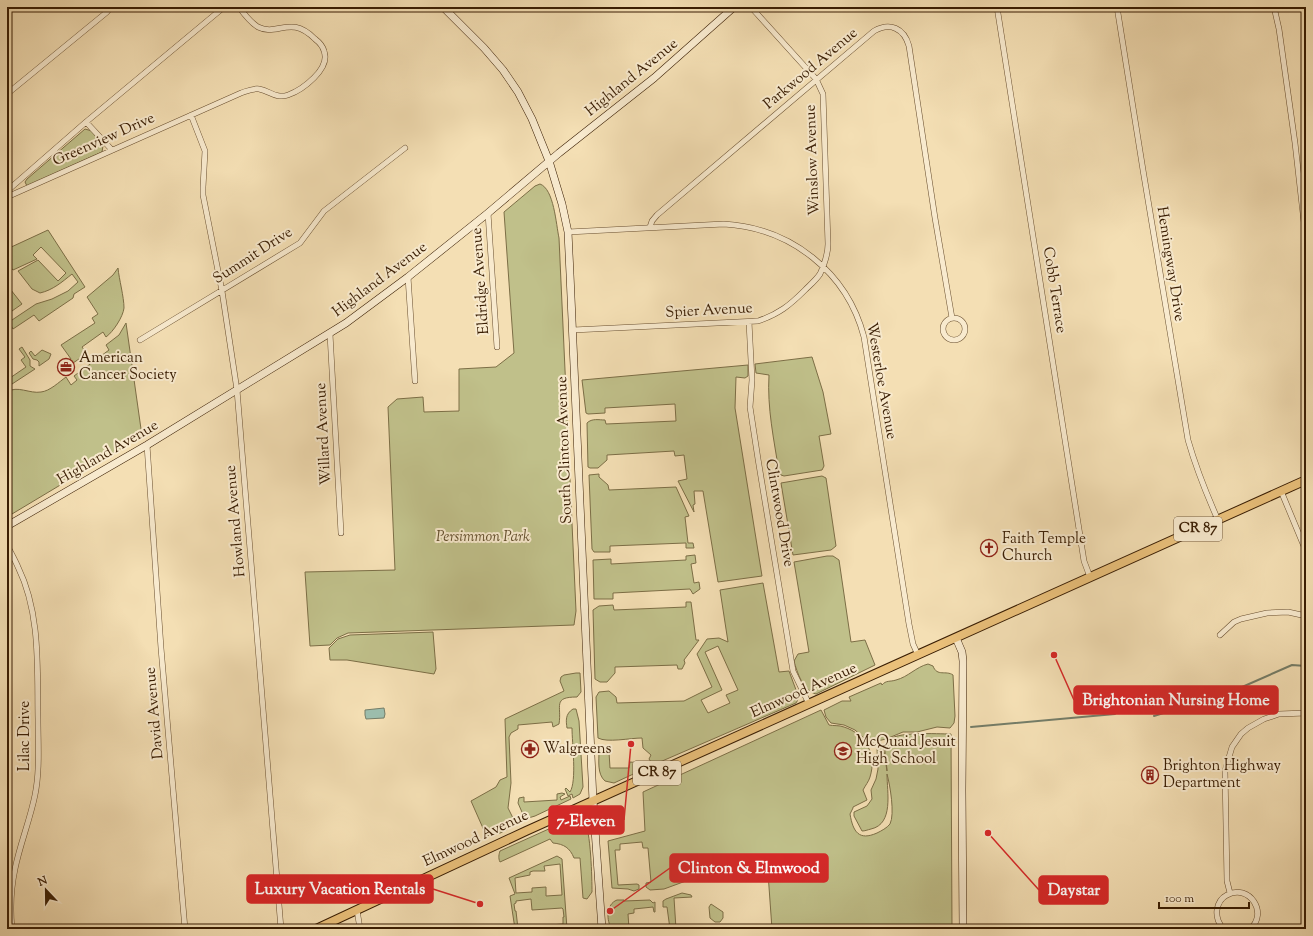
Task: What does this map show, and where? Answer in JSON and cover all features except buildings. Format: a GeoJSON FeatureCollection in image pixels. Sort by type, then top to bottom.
{"type":"FeatureCollection","features":[{"type":"Feature","properties":{"kind":"main road","name":"Elmwood Avenue"},"geometry":{"type":"LineString","coordinates":[[316,929],[593,801],[1306,480]]}},
{"type":"Feature","properties":{"kind":"street"},"geometry":{"type":"LineString","coordinates":[[7,94],[107,12],[111,7]]}},
{"type":"Feature","properties":{"kind":"street"},"geometry":{"type":"LineString","coordinates":[[7,192],[86,122],[224,7]]}},
{"type":"Feature","properties":{"kind":"street","name":"Greenview Drive"},"geometry":{"type":"LineString","coordinates":[[7,197],[250,90],[263,90],[275,96],[282,96],[289,94],[309,83],[323,66],[325,61],[324,51],[314,38],[301,28],[284,27],[267,29],[259,27],[247,18],[239,7]]}},
{"type":"Feature","properties":{"kind":"street","name":"South Clinton Avenue"},"geometry":{"type":"LineString","coordinates":[[443,7],[484,48],[511,81],[532,119],[549,161],[562,204],[568,232],[593,801],[602,929]]}},
{"type":"Feature","properties":{"kind":"street","name":"Highland Avenue"},"geometry":{"type":"LineString","coordinates":[[7,526],[147,445],[330,334],[408,277],[488,214],[549,161],[654,78],[734,7]]}},
{"type":"Feature","properties":{"kind":"street","name":"Winslow Avenue"},"geometry":{"type":"LineString","coordinates":[[751,7],[816,80],[821,89],[824,100],[828,244],[823,266]]}},
{"type":"Feature","properties":{"kind":"street","name":"Cobb Terrace"},"geometry":{"type":"LineString","coordinates":[[997,7],[1084,561],[1090,577]]}},
{"type":"Feature","properties":{"kind":"street","name":"Hemingway Drive"},"geometry":{"type":"LineString","coordinates":[[1117,7],[1145,186],[1188,440],[1195,466],[1218,520]]}},
{"type":"Feature","properties":{"kind":"street"},"geometry":{"type":"LineString","coordinates":[[1274,7],[1279,29],[1300,182],[1306,240]]}},
{"type":"Feature","properties":{"kind":"street","name":"Parkwood Avenue"},"geometry":{"type":"LineString","coordinates":[[650,227],[652,221],[657,215],[877,29],[884,27],[896,28],[906,37],[909,46],[934,218],[952,318]]}},
{"type":"Feature","properties":{"kind":"street","name":"Howland Avenue"},"geometry":{"type":"LineString","coordinates":[[191,115],[206,151],[203,195],[222,291],[237,390],[281,929]]}},
{"type":"Feature","properties":{"kind":"street"},"geometry":{"type":"LineString","coordinates":[[86,122],[112,150]]}},
{"type":"Feature","properties":{"kind":"street","name":"Summit Drive"},"geometry":{"type":"LineString","coordinates":[[140,340],[300,244],[324,212],[405,148]]}},
{"type":"Feature","properties":{"kind":"street"},"geometry":{"type":"LineString","coordinates":[[1300,182],[1306,191]]}},
{"type":"Feature","properties":{"kind":"street","name":"Eldridge Avenue"},"geometry":{"type":"LineString","coordinates":[[488,214],[497,347]]}},
{"type":"Feature","properties":{"kind":"street","name":"Westerloe Avenue"},"geometry":{"type":"LineString","coordinates":[[568,232],[724,224],[745,226],[772,234],[805,251],[823,266],[844,291],[859,321],[864,337],[909,624],[913,644],[918,655]]}},
{"type":"Feature","properties":{"kind":"street","name":"Spier Avenue"},"geometry":{"type":"LineString","coordinates":[[573,330],[758,321],[768,318],[785,308],[816,280],[823,266]]}},
{"type":"Feature","properties":{"kind":"street"},"geometry":{"type":"LineString","coordinates":[[408,277],[415,381]]}},
{"type":"Feature","properties":{"kind":"street"},"geometry":{"type":"LineString","coordinates":[[952,318],[963,322],[965,329],[963,336],[956,340],[949,340],[943,332],[944,324],[952,318]]}},
{"type":"Feature","properties":{"kind":"street","name":"Clintwood Drive"},"geometry":{"type":"LineString","coordinates":[[749,322],[752,380],[750,407],[758,459],[793,671],[809,704]]}},
{"type":"Feature","properties":{"kind":"street","name":"Willard Avenue"},"geometry":{"type":"LineString","coordinates":[[330,334],[341,533]]}},
{"type":"Feature","properties":{"kind":"street","name":"David Avenue"},"geometry":{"type":"LineString","coordinates":[[147,445],[162,656],[185,929]]}},
{"type":"Feature","properties":{"kind":"street"},"geometry":{"type":"LineString","coordinates":[[1281,491],[1306,551]]}},
{"type":"Feature","properties":{"kind":"street","name":"Lilac Drive"},"geometry":{"type":"LineString","coordinates":[[7,545],[19,568],[29,596],[37,649],[38,773],[33,807],[15,868],[12,889],[12,929]]}},
{"type":"Feature","properties":{"kind":"street"},"geometry":{"type":"LineString","coordinates":[[1220,635],[1234,622],[1267,613],[1288,612],[1306,616]]}},
{"type":"Feature","properties":{"kind":"street"},"geometry":{"type":"LineString","coordinates":[[956,638],[962,652],[963,660],[963,929]]}},
{"type":"Feature","properties":{"kind":"street"},"geometry":{"type":"LineString","coordinates":[[1230,893],[1227,881],[1225,772],[1232,747],[1241,734],[1248,728],[1264,719],[1279,714],[1306,713]]}},
{"type":"Feature","properties":{"kind":"street"},"geometry":{"type":"LineString","coordinates":[[1224,929],[1218,921],[1216,915],[1217,908],[1224,896],[1237,892],[1249,895],[1256,905],[1258,917],[1256,923],[1250,929]]}},
{"type":"Feature","properties":{"kind":"street"},"geometry":{"type":"LineString","coordinates":[[357,910],[360,929]]}},
{"type":"Feature","properties":{"kind":"green space"},"geometry":{"type":"Polygon","coordinates":[[[85,129],[92,131],[103,146],[102,152],[27,186],[25,182],[27,179],[85,129]]]}},
{"type":"Feature","properties":{"kind":"green space","name":"Persimmon Park"},"geometry":{"type":"Polygon","coordinates":[[[540,184],[545,187],[554,208],[559,238],[576,611],[574,625],[348,633],[337,638],[330,645],[310,646],[305,572],[395,570],[388,407],[397,399],[423,397],[424,412],[459,411],[459,369],[496,367],[514,353],[504,212],[535,186],[540,184]]]}},
{"type":"Feature","properties":{"kind":"green space"},"geometry":{"type":"Polygon","coordinates":[[[48,230],[85,287],[74,294],[73,298],[39,321],[34,315],[13,329],[9,322],[36,304],[52,299],[68,291],[78,282],[72,274],[45,292],[40,293],[32,289],[18,271],[38,260],[58,281],[66,273],[41,247],[33,255],[37,259],[13,270],[7,263],[7,249],[48,230]]]}},
{"type":"Feature","properties":{"kind":"green space"},"geometry":{"type":"Polygon","coordinates":[[[118,268],[124,308],[120,320],[112,332],[106,337],[103,332],[82,347],[85,351],[81,355],[82,357],[70,365],[68,362],[71,359],[61,345],[95,323],[92,318],[98,314],[87,297],[113,275],[118,268]]]}},
{"type":"Feature","properties":{"kind":"green space"},"geometry":{"type":"Polygon","coordinates":[[[7,285],[22,304],[12,311],[7,304],[7,285]]]}},
{"type":"Feature","properties":{"kind":"green space"},"geometry":{"type":"Polygon","coordinates":[[[126,323],[142,436],[7,517],[7,392],[15,389],[37,392],[44,391],[51,388],[66,377],[71,385],[77,380],[74,376],[109,350],[106,345],[119,335],[126,323]]]}},
{"type":"Feature","properties":{"kind":"green space"},"geometry":{"type":"Polygon","coordinates":[[[22,347],[30,360],[30,366],[35,369],[9,386],[7,380],[26,367],[21,360],[25,357],[19,349],[22,347]]]}},
{"type":"Feature","properties":{"kind":"green space"},"geometry":{"type":"Polygon","coordinates":[[[42,350],[51,354],[49,359],[39,366],[39,362],[33,359],[29,353],[31,351],[35,356],[42,350]]]}},
{"type":"Feature","properties":{"kind":"green space"},"geometry":{"type":"Polygon","coordinates":[[[812,357],[823,392],[831,434],[819,436],[824,466],[822,470],[784,476],[779,472],[773,436],[769,400],[769,375],[756,373],[755,364],[812,357]]]}},
{"type":"Feature","properties":{"kind":"green space"},"geometry":{"type":"Polygon","coordinates":[[[748,365],[748,376],[745,378],[736,377],[735,408],[762,576],[718,582],[703,491],[694,491],[694,512],[678,481],[687,479],[684,455],[675,456],[674,451],[607,455],[607,460],[598,468],[588,467],[587,423],[589,421],[605,420],[606,424],[676,421],[675,404],[605,408],[605,413],[588,414],[586,413],[582,380],[748,365]]]}},
{"type":"Feature","properties":{"kind":"green space"},"geometry":{"type":"Polygon","coordinates":[[[599,474],[599,477],[608,485],[609,490],[676,487],[689,516],[685,517],[688,543],[693,543],[694,548],[686,548],[686,543],[610,546],[610,552],[594,552],[592,549],[589,475],[599,474]]]}},
{"type":"Feature","properties":{"kind":"green space"},"geometry":{"type":"Polygon","coordinates":[[[822,476],[826,478],[836,546],[831,550],[793,555],[781,483],[822,476]]]}},
{"type":"Feature","properties":{"kind":"green space"},"geometry":{"type":"Polygon","coordinates":[[[695,555],[696,563],[691,564],[694,583],[699,582],[700,589],[693,594],[690,589],[613,593],[613,599],[594,599],[593,560],[611,559],[611,564],[686,560],[686,556],[695,555]]]}},
{"type":"Feature","properties":{"kind":"green space"},"geometry":{"type":"Polygon","coordinates":[[[833,556],[839,560],[851,642],[865,640],[875,665],[816,694],[811,692],[804,685],[794,661],[798,654],[809,652],[794,562],[833,556]]]}},
{"type":"Feature","properties":{"kind":"green space"},"geometry":{"type":"Polygon","coordinates":[[[763,583],[779,672],[789,671],[799,698],[796,703],[653,765],[649,759],[651,755],[643,748],[642,738],[607,740],[598,738],[596,697],[599,692],[609,691],[616,697],[617,703],[684,701],[712,687],[697,654],[707,639],[719,638],[728,642],[720,590],[763,583]],[[718,646],[705,652],[722,690],[701,700],[708,713],[730,703],[726,695],[738,690],[718,646]]]}},
{"type":"Feature","properties":{"kind":"green space"},"geometry":{"type":"Polygon","coordinates":[[[686,602],[691,602],[696,640],[699,640],[684,660],[685,663],[682,669],[678,669],[677,665],[615,667],[615,673],[607,682],[600,682],[595,679],[593,610],[599,606],[613,605],[614,610],[686,607],[686,602]]]}},
{"type":"Feature","properties":{"kind":"green space"},"geometry":{"type":"Polygon","coordinates":[[[433,632],[436,669],[434,674],[347,660],[330,660],[329,648],[338,639],[350,635],[433,632]]]}},
{"type":"Feature","properties":{"kind":"green space"},"geometry":{"type":"Polygon","coordinates":[[[928,664],[933,666],[939,672],[953,675],[955,716],[954,723],[950,728],[937,727],[917,732],[903,732],[886,739],[873,742],[865,739],[855,730],[844,725],[831,723],[826,717],[824,710],[842,701],[851,701],[849,697],[881,683],[882,685],[887,682],[900,679],[928,664]]]}},
{"type":"Feature","properties":{"kind":"green space"},"geometry":{"type":"Polygon","coordinates":[[[580,673],[581,692],[577,697],[569,697],[561,701],[559,724],[553,727],[552,722],[518,725],[518,729],[511,733],[509,737],[511,783],[508,808],[515,822],[502,832],[489,836],[486,835],[471,801],[496,787],[500,780],[507,777],[505,719],[564,691],[560,681],[561,677],[580,673]]]}},
{"type":"Feature","properties":{"kind":"green space"},"geometry":{"type":"Polygon","coordinates":[[[573,709],[576,709],[579,721],[583,787],[580,794],[573,798],[572,794],[568,796],[565,789],[566,788],[570,792],[573,779],[574,762],[572,728],[567,728],[566,720],[567,715],[573,709]]]}},
{"type":"Feature","properties":{"kind":"green space","name":"McQuaid Jesuit High School"},"geometry":{"type":"Polygon","coordinates":[[[821,710],[829,725],[840,726],[852,730],[864,740],[871,753],[872,769],[863,790],[867,800],[853,807],[850,814],[855,830],[861,835],[866,836],[877,833],[886,828],[890,824],[892,814],[892,799],[887,774],[888,806],[883,821],[878,826],[862,831],[854,816],[854,812],[867,806],[872,799],[871,790],[876,779],[878,769],[877,748],[881,743],[883,745],[887,771],[885,748],[888,741],[892,738],[907,734],[951,734],[952,929],[772,929],[768,873],[764,868],[705,872],[705,874],[664,889],[650,890],[646,887],[646,883],[651,882],[648,848],[643,848],[642,842],[620,844],[620,850],[615,850],[618,885],[637,884],[639,885],[639,889],[634,891],[612,888],[608,841],[645,831],[643,792],[821,710]]]}},
{"type":"Feature","properties":{"kind":"green space"},"geometry":{"type":"Polygon","coordinates":[[[602,748],[607,749],[609,752],[610,768],[629,768],[630,762],[641,763],[643,768],[642,770],[614,783],[605,781],[602,778],[599,767],[599,751],[602,748]]]}},
{"type":"Feature","properties":{"kind":"green space"},"geometry":{"type":"Polygon","coordinates":[[[557,794],[565,794],[560,797],[561,800],[570,796],[571,799],[535,816],[525,819],[518,803],[519,798],[524,797],[524,802],[557,800],[557,794]]]}},
{"type":"Feature","properties":{"kind":"green space"},"geometry":{"type":"Polygon","coordinates":[[[573,818],[579,818],[584,821],[588,834],[591,855],[592,892],[587,899],[583,898],[580,858],[574,858],[566,847],[553,843],[550,839],[500,862],[500,851],[573,818]]]}},
{"type":"Feature","properties":{"kind":"green space"},"geometry":{"type":"Polygon","coordinates":[[[557,856],[562,859],[567,929],[533,929],[532,925],[563,924],[564,917],[562,908],[532,910],[531,899],[516,901],[514,904],[518,929],[515,929],[510,896],[515,894],[509,878],[557,856]],[[560,864],[544,866],[545,871],[533,871],[530,872],[530,875],[515,878],[516,893],[532,892],[532,888],[546,887],[546,896],[562,895],[560,864]]]}},
{"type":"Feature","properties":{"kind":"green space"},"geometry":{"type":"Polygon","coordinates":[[[682,893],[691,895],[692,897],[674,898],[676,929],[670,929],[667,907],[663,907],[663,901],[682,893]]]}},
{"type":"Feature","properties":{"kind":"green space"},"geometry":{"type":"Polygon","coordinates":[[[617,900],[650,900],[653,903],[655,902],[655,912],[653,907],[634,909],[634,913],[628,914],[629,929],[612,929],[609,922],[608,913],[613,902],[617,900]]]}},
{"type":"Feature","properties":{"kind":"green space"},"geometry":{"type":"Polygon","coordinates":[[[711,904],[723,912],[723,918],[720,922],[715,922],[710,918],[709,907],[711,904]]]}},
{"type":"Feature","properties":{"kind":"shaded area"},"geometry":{"type":"Polygon","coordinates":[[[384,708],[384,718],[366,719],[365,710],[384,708]]]}},
{"type":"Feature","properties":{"kind":"waterway"},"geometry":{"type":"LineString","coordinates":[[1154,716],[1233,691],[1292,665],[1306,666]]}},
{"type":"Feature","properties":{"kind":"waterway"},"geometry":{"type":"LineString","coordinates":[[971,727],[1115,714]]}},
{"type":"Feature","properties":{"kind":"place","name":"American Cancer Society"},"geometry":{"type":"Point","coordinates":[66,367]}},
{"type":"Feature","properties":{"kind":"place","name":"Faith Temple Church"},"geometry":{"type":"Point","coordinates":[989,548]}},
{"type":"Feature","properties":{"kind":"place","name":"Brightonian Nursing Home"},"geometry":{"type":"Point","coordinates":[1054,655]}},
{"type":"Feature","properties":{"kind":"place","name":"7-Eleven"},"geometry":{"type":"Point","coordinates":[631,744]}},
{"type":"Feature","properties":{"kind":"place","name":"Walgreens"},"geometry":{"type":"Point","coordinates":[530,749]}},
{"type":"Feature","properties":{"kind":"place","name":"McQuaid Jesuit High School"},"geometry":{"type":"Point","coordinates":[843,751]}},
{"type":"Feature","properties":{"kind":"place","name":"Brighton Highway Department"},"geometry":{"type":"Point","coordinates":[1150,775]}},
{"type":"Feature","properties":{"kind":"place","name":"Daystar"},"geometry":{"type":"Point","coordinates":[988,833]}},
{"type":"Feature","properties":{"kind":"place","name":"Luxury Vacation Rentals"},"geometry":{"type":"Point","coordinates":[480,904]}},
{"type":"Feature","properties":{"kind":"place","name":"Clinton & Elmwood"},"geometry":{"type":"Point","coordinates":[610,911]}}]}
